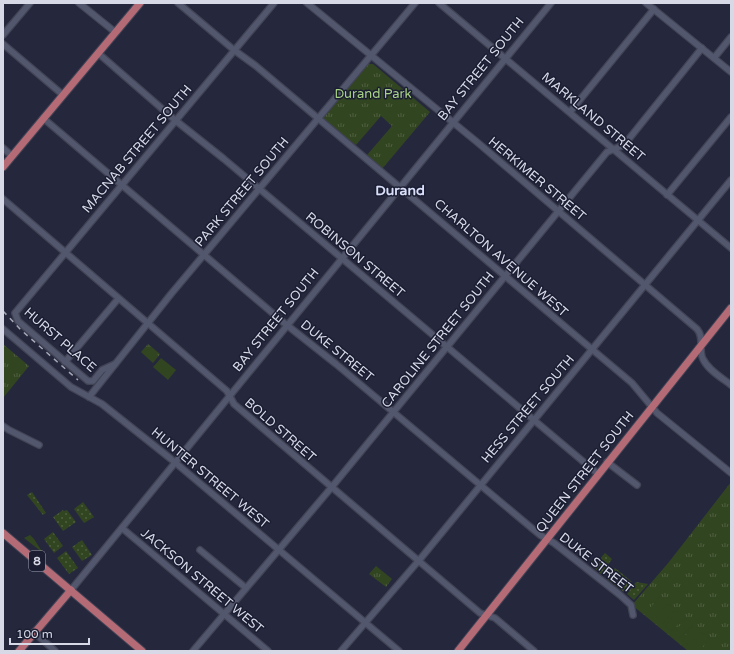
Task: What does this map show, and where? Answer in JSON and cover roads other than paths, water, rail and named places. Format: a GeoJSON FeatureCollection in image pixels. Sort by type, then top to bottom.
{"type":"FeatureCollection","features":[{"type":"Feature","properties":{"kind":"main road"},"geometry":{"type":"LineString","coordinates":[[3,167],[114,32],[140,3]]}},
{"type":"Feature","properties":{"kind":"main road","name":"QUEEN STREET SOUTH"},"geometry":{"type":"LineString","coordinates":[[458,651],[731,308]]}},
{"type":"Feature","properties":{"kind":"main road","name":"8"},"geometry":{"type":"LineString","coordinates":[[3,533],[142,651]]}},
{"type":"Feature","properties":{"kind":"main road","name":"BAY STREET SOUTH"},"geometry":{"type":"LineString","coordinates":[[19,651],[70,590]]}},
{"type":"Feature","properties":{"kind":"street"},"geometry":{"type":"LineString","coordinates":[[3,35],[30,3]]}},
{"type":"Feature","properties":{"kind":"street"},"geometry":{"type":"LineString","coordinates":[[79,3],[114,32]]}},
{"type":"Feature","properties":{"kind":"street","name":"CHARLTON AVENUE WEST"},"geometry":{"type":"LineString","coordinates":[[178,3],[234,50],[244,56],[505,275],[591,350],[632,383],[657,413],[731,473]]}},
{"type":"Feature","properties":{"kind":"street","name":"MACNAB STREET SOUTH"},"geometry":{"type":"LineString","coordinates":[[16,309],[274,3]]}},
{"type":"Feature","properties":{"kind":"street","name":"HERKIMER STREET"},"geometry":{"type":"LineString","coordinates":[[307,3],[453,122],[699,331],[702,359],[731,385]]}},
{"type":"Feature","properties":{"kind":"street","name":"PARK STREET SOUTH"},"geometry":{"type":"LineString","coordinates":[[89,397],[147,323],[415,3]]}},
{"type":"Feature","properties":{"kind":"street","name":"MARKLAND STREET"},"geometry":{"type":"LineString","coordinates":[[439,3],[731,248]]}},
{"type":"Feature","properties":{"kind":"street","name":"BAY STREET SOUTH"},"geometry":{"type":"LineString","coordinates":[[70,590],[551,3]]}},
{"type":"Feature","properties":{"kind":"street"},"geometry":{"type":"LineString","coordinates":[[648,3],[731,72]]}},
{"type":"Feature","properties":{"kind":"street"},"geometry":{"type":"LineString","coordinates":[[570,112],[654,9]]}},
{"type":"Feature","properties":{"kind":"street"},"geometry":{"type":"LineString","coordinates":[[714,58],[731,37]]}},
{"type":"Feature","properties":{"kind":"street"},"geometry":{"type":"LineString","coordinates":[[3,44],[62,95]]}},
{"type":"Feature","properties":{"kind":"street","name":"CAROLINE STREET SOUTH"},"geometry":{"type":"LineString","coordinates":[[193,651],[331,488],[557,211],[607,152],[624,145],[702,48]]}},
{"type":"Feature","properties":{"kind":"street","name":"ROBINSON STREET"},"geometry":{"type":"LineString","coordinates":[[98,53],[175,120],[342,258],[598,474]]}},
{"type":"Feature","properties":{"kind":"street"},"geometry":{"type":"LineString","coordinates":[[668,195],[731,117]]}},
{"type":"Feature","properties":{"kind":"street","name":"DUKE STREET"},"geometry":{"type":"LineString","coordinates":[[43,118],[204,256],[540,535],[620,594],[631,605],[632,615]]}},
{"type":"Feature","properties":{"kind":"street"},"geometry":{"type":"LineString","coordinates":[[3,148],[12,156]]}},
{"type":"Feature","properties":{"kind":"street","name":"HESS STREET SOUTH"},"geometry":{"type":"LineString","coordinates":[[341,651],[418,561],[731,180]]}},
{"type":"Feature","properties":{"kind":"street","name":"BOLD STREET"},"geometry":{"type":"LineString","coordinates":[[3,199],[118,299],[223,387],[234,404],[331,488],[480,612],[495,618],[534,651]]}},
{"type":"Feature","properties":{"kind":"street"},"geometry":{"type":"LineString","coordinates":[[65,362],[118,299]]}},
{"type":"Feature","properties":{"kind":"street","name":"HURST PLACE"},"geometry":{"type":"LineString","coordinates":[[16,309],[15,317],[65,362],[90,382],[102,370],[115,364]]}},
{"type":"Feature","properties":{"kind":"street","name":"HUNTER STREET WEST"},"geometry":{"type":"LineString","coordinates":[[3,329],[71,387],[102,404],[175,463],[399,651]]}},
{"type":"Feature","properties":{"kind":"street"},"geometry":{"type":"LineString","coordinates":[[3,426],[39,445]]}},
{"type":"Feature","properties":{"kind":"street"},"geometry":{"type":"LineString","coordinates":[[608,462],[637,485]]}},
{"type":"Feature","properties":{"kind":"street","name":"JACKSON STREET WEST"},"geometry":{"type":"LineString","coordinates":[[122,528],[268,651]]}},
{"type":"Feature","properties":{"kind":"street"},"geometry":{"type":"LineString","coordinates":[[200,550],[246,588]]}},
{"type":"Feature","properties":{"kind":"street"},"geometry":{"type":"LineString","coordinates":[[34,632],[55,651]]}},
{"type":"Feature","properties":{"kind":"railway"},"geometry":{"type":"LineString","coordinates":[[3,311],[21,330],[78,380]]}},
{"type":"Feature","properties":{"kind":"district","name":"Durand"},"geometry":{"type":"Point","coordinates":[400,190]}},
{"type":"Feature","properties":{"kind":"park label","name":"Durand Park"},"geometry":{"type":"Point","coordinates":[373,94]}}]}
